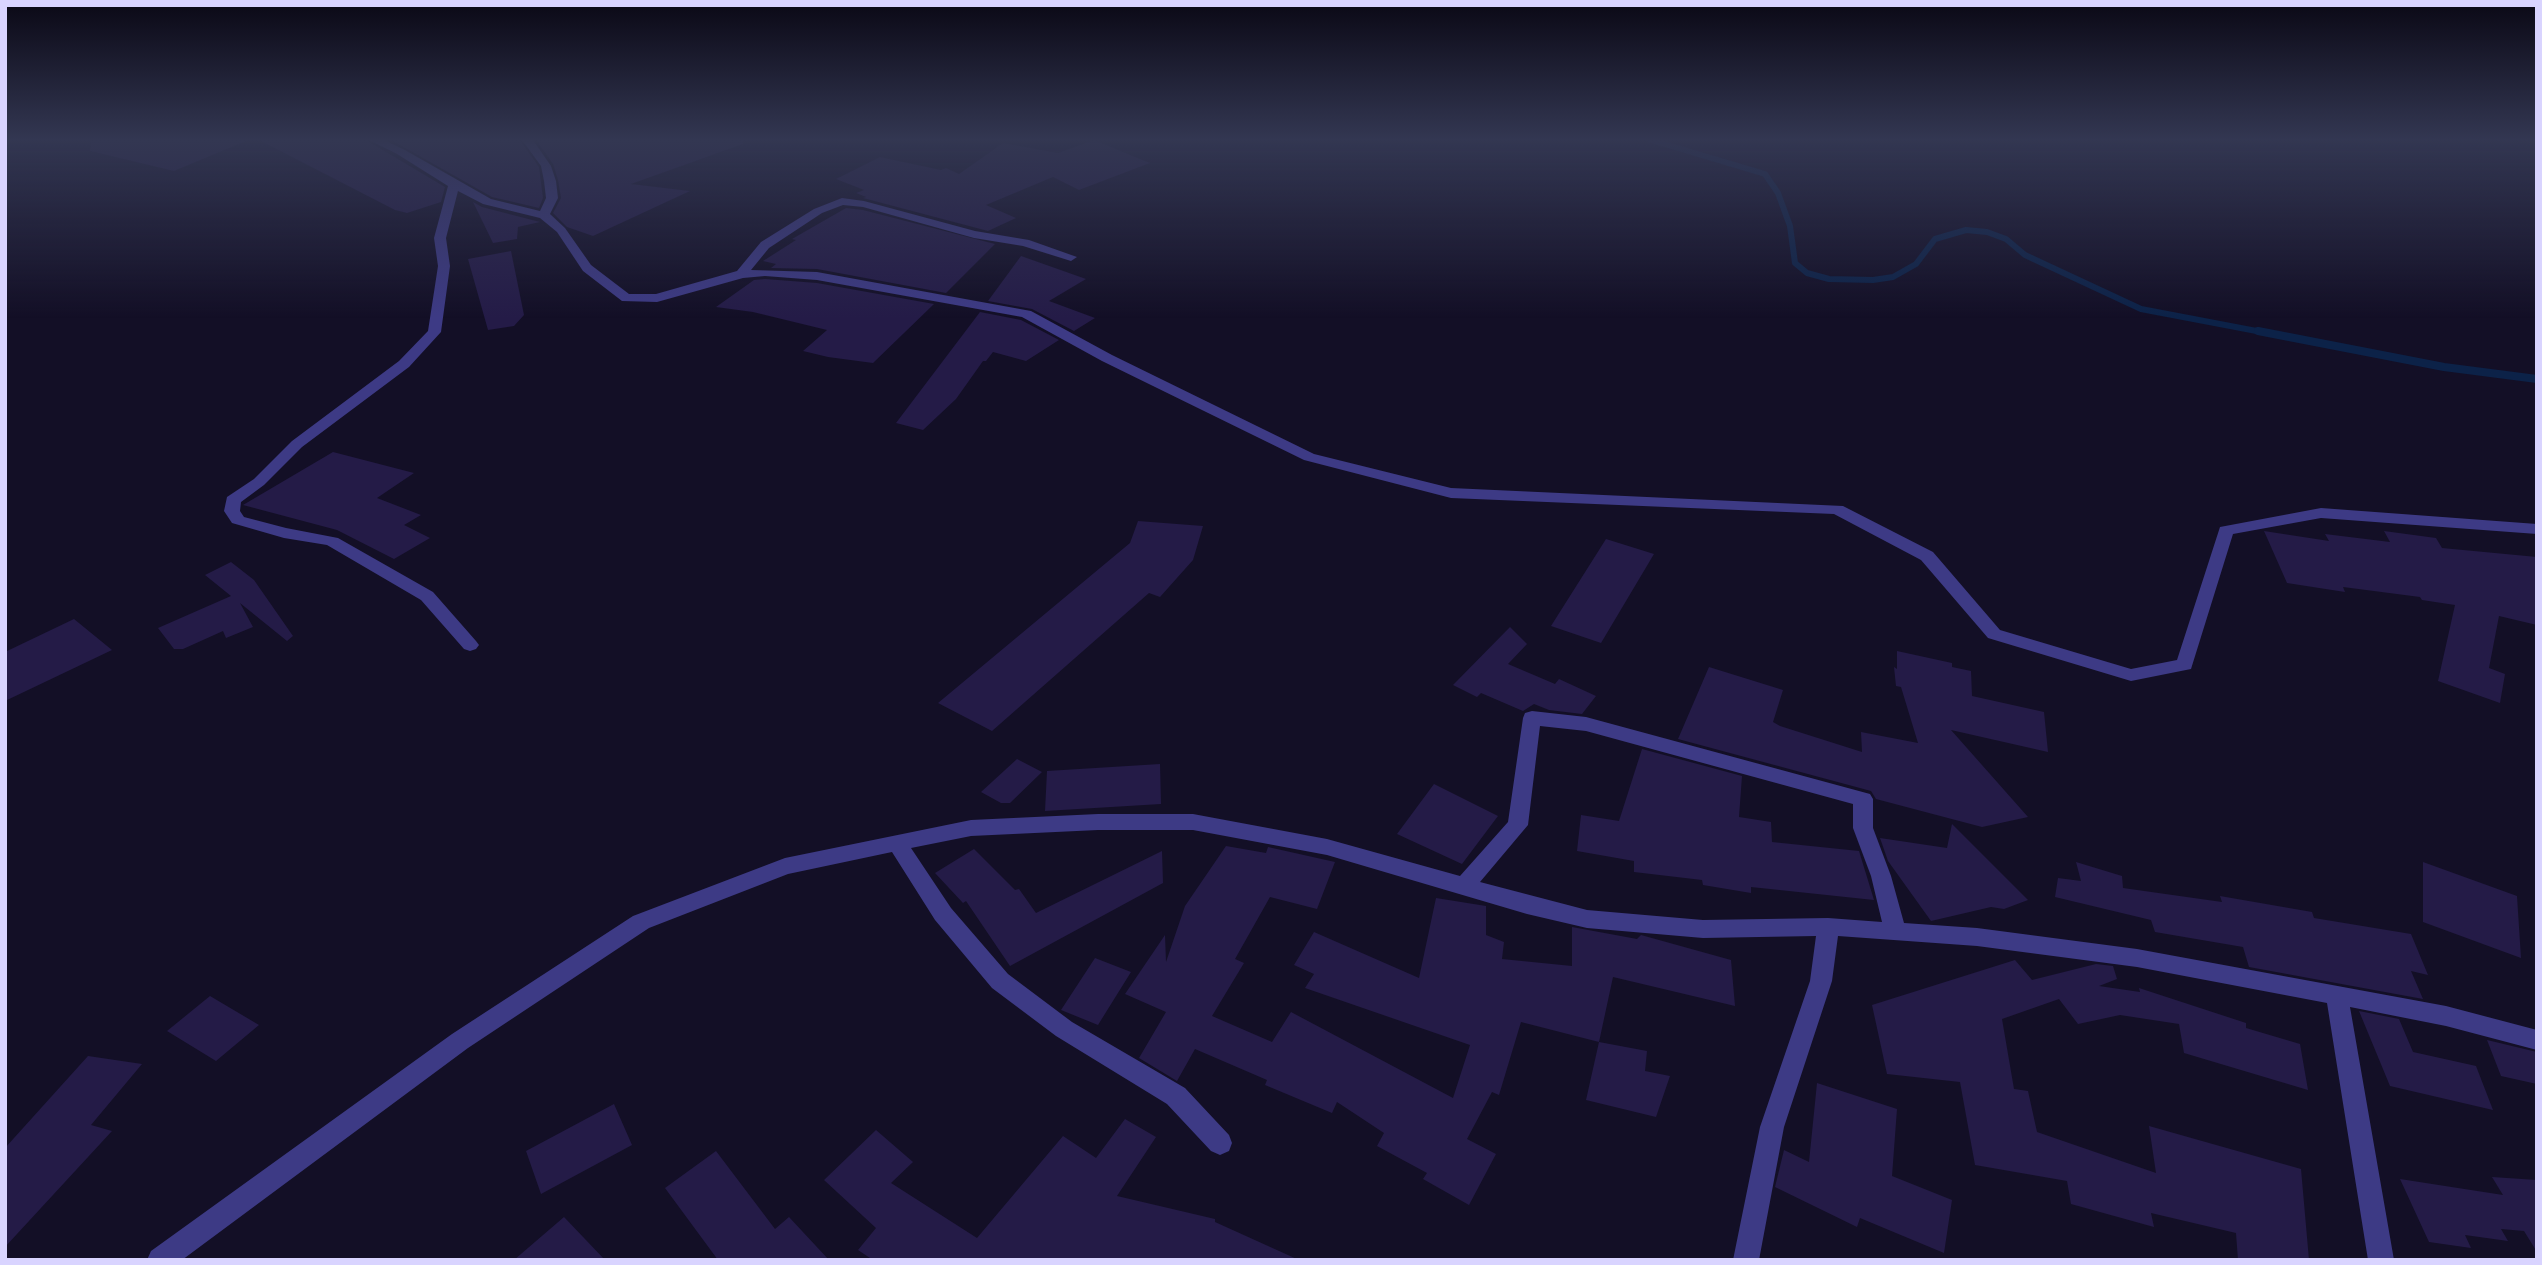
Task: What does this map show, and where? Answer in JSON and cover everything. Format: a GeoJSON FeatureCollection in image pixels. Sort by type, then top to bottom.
{"type":"FeatureCollection","features":[{"type":"Feature","properties":{"kind":"street"},"geometry":{"type":"LineString","coordinates":[[450,199],[440,238],[444,266],[434,332],[404,365],[297,444],[259,482],[233,500],[232,510],[237,520],[284,533],[332,541],[427,596],[470,645]]}},
{"type":"Feature","properties":{"kind":"street"},"geometry":{"type":"LineString","coordinates":[[481,199],[544,215],[561,230],[587,268],[626,298],[657,298],[742,274],[785,273],[817,276],[1026,314],[1107,358],[1309,457],[1451,493],[1837,509],[1927,556],[1994,634],[2131,675],[2185,665],[2226,530],[2321,513],[2537,529]]}},
{"type":"Feature","properties":{"kind":"street"},"geometry":{"type":"LineString","coordinates":[[544,215],[552,199]]}},
{"type":"Feature","properties":{"kind":"street"},"geometry":{"type":"LineString","coordinates":[[742,274],[765,245],[818,211],[842,201],[864,204],[974,234],[1025,243],[1071,257]]}},
{"type":"Feature","properties":{"kind":"street"},"geometry":{"type":"LineString","coordinates":[[1463,887],[1518,825],[1532,718],[1586,724],[1863,799],[1863,828],[1881,876],[1896,932]]}},
{"type":"Feature","properties":{"kind":"street"},"geometry":{"type":"LineString","coordinates":[[159,1260],[460,1041],[641,922],[785,866],[971,828],[1098,822],[1193,822],[1327,847],[1396,865],[1463,887],[1587,919],[1703,929],[1828,927],[1977,937],[2137,958],[2446,1016],[2537,1040]]}},
{"type":"Feature","properties":{"kind":"street"},"geometry":{"type":"LineString","coordinates":[[896,842],[943,914],[1000,981],[1064,1029],[1176,1096],[1220,1143]]}},
{"type":"Feature","properties":{"kind":"street"},"geometry":{"type":"LineString","coordinates":[[1746,1260],[1772,1127],[1821,981],[1828,927]]}},
{"type":"Feature","properties":{"kind":"street"},"geometry":{"type":"LineString","coordinates":[[2337,995],[2381,1260]]}},
{"type":"Feature","properties":{"kind":"building"},"geometry":{"type":"Polygon","coordinates":[[[374,199],[442,199],[441,202],[407,213],[374,199]]]}},
{"type":"Feature","properties":{"kind":"building"},"geometry":{"type":"Polygon","coordinates":[[[501,199],[543,199],[539,208],[501,199]]]}},
{"type":"Feature","properties":{"kind":"building"},"geometry":{"type":"Polygon","coordinates":[[[560,199],[673,199],[593,236],[567,227],[553,213],[560,199]]]}},
{"type":"Feature","properties":{"kind":"building"},"geometry":{"type":"Polygon","coordinates":[[[867,199],[1000,199],[986,205],[1016,218],[988,231],[867,199]]]}},
{"type":"Feature","properties":{"kind":"building"},"geometry":{"type":"Polygon","coordinates":[[[473,202],[482,207],[540,222],[518,227],[517,239],[493,243],[473,202]]]}},
{"type":"Feature","properties":{"kind":"building"},"geometry":{"type":"Polygon","coordinates":[[[846,208],[995,244],[946,293],[817,269],[771,268],[776,264],[763,261],[796,240],[792,239],[846,208]]]}},
{"type":"Feature","properties":{"kind":"building"},"geometry":{"type":"Polygon","coordinates":[[[511,251],[524,315],[514,326],[488,330],[468,259],[511,251]]]}},
{"type":"Feature","properties":{"kind":"building"},"geometry":{"type":"Polygon","coordinates":[[[1021,256],[1086,279],[1049,301],[1095,318],[1074,331],[1032,309],[988,301],[1021,256]]]}},
{"type":"Feature","properties":{"kind":"building"},"geometry":{"type":"Polygon","coordinates":[[[754,280],[817,283],[934,304],[873,363],[828,357],[803,351],[827,330],[753,312],[716,307],[754,280]]]}},
{"type":"Feature","properties":{"kind":"building"},"geometry":{"type":"Polygon","coordinates":[[[980,312],[1021,320],[1059,340],[1026,361],[993,352],[983,361],[956,399],[923,430],[896,423],[980,312]]]}},
{"type":"Feature","properties":{"kind":"building"},"geometry":{"type":"Polygon","coordinates":[[[333,452],[414,473],[377,498],[421,515],[404,525],[430,538],[394,559],[337,530],[243,505],[333,452]]]}},
{"type":"Feature","properties":{"kind":"building"},"geometry":{"type":"Polygon","coordinates":[[[1138,521],[1203,526],[1193,560],[1160,597],[1149,593],[992,731],[938,703],[1130,543],[1138,521]]]}},
{"type":"Feature","properties":{"kind":"building"},"geometry":{"type":"Polygon","coordinates":[[[2264,531],[2329,541],[2325,534],[2390,542],[2384,531],[2436,538],[2442,548],[2537,557],[2537,625],[2499,616],[2489,668],[2505,674],[2500,703],[2438,681],[2455,605],[2422,600],[2420,597],[2343,587],[2345,592],[2287,583],[2264,531]]]}},
{"type":"Feature","properties":{"kind":"building"},"geometry":{"type":"Polygon","coordinates":[[[1606,539],[1654,554],[1601,643],[1551,626],[1606,539]]]}},
{"type":"Feature","properties":{"kind":"building"},"geometry":{"type":"Polygon","coordinates":[[[231,562],[254,580],[293,636],[287,641],[240,603],[253,627],[226,638],[223,631],[183,649],[174,649],[158,628],[231,596],[205,575],[231,562]]]}},
{"type":"Feature","properties":{"kind":"building"},"geometry":{"type":"Polygon","coordinates":[[[74,619],[112,650],[5,701],[5,652],[74,619]]]}},
{"type":"Feature","properties":{"kind":"building"},"geometry":{"type":"Polygon","coordinates":[[[1510,627],[1527,644],[1508,664],[1555,684],[1559,679],[1596,696],[1582,714],[1549,710],[1534,704],[1523,711],[1481,693],[1477,697],[1453,685],[1510,627]]]}},
{"type":"Feature","properties":{"kind":"building"},"geometry":{"type":"Polygon","coordinates":[[[1897,651],[1952,663],[1952,667],[1971,671],[1972,696],[2044,712],[2048,752],[1951,730],[2028,817],[1982,827],[1876,799],[1871,791],[1678,739],[1709,667],[1783,690],[1773,722],[1780,726],[1862,752],[1861,732],[1918,743],[1901,687],[1896,686],[1894,667],[1897,669],[1897,651]]]}},
{"type":"Feature","properties":{"kind":"building"},"geometry":{"type":"Polygon","coordinates":[[[1642,749],[1742,776],[1739,817],[1771,822],[1772,842],[1859,851],[1874,900],[1751,887],[1751,893],[1703,885],[1702,880],[1634,872],[1634,861],[1577,851],[1581,815],[1619,821],[1642,749]]]}},
{"type":"Feature","properties":{"kind":"building"},"geometry":{"type":"Polygon","coordinates":[[[1017,759],[1042,772],[1010,803],[1001,803],[981,792],[1017,759]]]}},
{"type":"Feature","properties":{"kind":"building"},"geometry":{"type":"Polygon","coordinates":[[[1160,764],[1161,804],[1045,811],[1047,771],[1160,764]]]}},
{"type":"Feature","properties":{"kind":"building"},"geometry":{"type":"Polygon","coordinates":[[[1434,784],[1498,816],[1462,864],[1397,834],[1434,784]]]}},
{"type":"Feature","properties":{"kind":"building"},"geometry":{"type":"Polygon","coordinates":[[[1952,824],[2028,900],[2004,909],[1991,907],[1931,921],[1888,861],[1880,838],[1947,848],[1952,824]]]}},
{"type":"Feature","properties":{"kind":"building"},"geometry":{"type":"Polygon","coordinates":[[[1226,846],[1266,853],[1268,847],[1335,862],[1317,909],[1270,897],[1235,959],[1244,963],[1212,1016],[1272,1042],[1291,1012],[1453,1098],[1470,1045],[1305,988],[1314,974],[1294,965],[1314,932],[1419,978],[1436,898],[1486,906],[1486,935],[1504,942],[1502,959],[1572,966],[1572,927],[1637,939],[1641,935],[1731,960],[1735,1006],[1613,977],[1599,1042],[1521,1022],[1499,1095],[1492,1092],[1467,1139],[1496,1154],[1469,1205],[1423,1179],[1427,1173],[1377,1146],[1384,1133],[1337,1102],[1332,1113],[1265,1085],[1267,1080],[1195,1049],[1177,1081],[1139,1058],[1166,1012],[1125,994],[1165,935],[1166,962],[1185,906],[1226,846]]]}},
{"type":"Feature","properties":{"kind":"building"},"geometry":{"type":"Polygon","coordinates":[[[974,849],[1015,890],[1019,889],[1036,913],[1162,851],[1163,883],[1010,966],[966,901],[963,903],[935,873],[974,849]]]}},
{"type":"Feature","properties":{"kind":"building"},"geometry":{"type":"Polygon","coordinates":[[[2076,862],[2122,876],[2123,888],[2222,902],[2220,896],[2312,912],[2314,918],[2411,934],[2428,975],[2411,971],[2423,999],[2249,967],[2243,947],[2155,932],[2151,920],[2055,897],[2058,878],[2081,881],[2076,862]]]}},
{"type":"Feature","properties":{"kind":"building"},"geometry":{"type":"Polygon","coordinates":[[[2423,862],[2517,896],[2521,958],[2423,922],[2423,862]]]}},
{"type":"Feature","properties":{"kind":"building"},"geometry":{"type":"Polygon","coordinates":[[[1095,958],[1131,972],[1098,1025],[1061,1010],[1095,958]]]}},
{"type":"Feature","properties":{"kind":"building"},"geometry":{"type":"Polygon","coordinates":[[[2015,960],[2032,980],[2096,964],[2113,966],[2117,979],[2099,986],[2140,992],[2139,988],[2246,1023],[2246,1028],[2300,1044],[2308,1090],[2184,1053],[2179,1024],[2120,1015],[2078,1024],[2059,999],[2002,1019],[2014,1089],[2028,1091],[2037,1132],[2156,1173],[2149,1126],[2301,1169],[2309,1260],[2238,1260],[2236,1233],[2151,1213],[2154,1227],[2071,1204],[2067,1181],[1975,1165],[1960,1082],[1887,1074],[1872,1005],[2015,960]]]}},
{"type":"Feature","properties":{"kind":"building"},"geometry":{"type":"Polygon","coordinates":[[[210,996],[259,1025],[216,1061],[167,1031],[210,996]]]}},
{"type":"Feature","properties":{"kind":"building"},"geometry":{"type":"Polygon","coordinates":[[[2359,1011],[2399,1019],[2413,1052],[2476,1066],[2493,1110],[2390,1086],[2359,1011]]]}},
{"type":"Feature","properties":{"kind":"building"},"geometry":{"type":"Polygon","coordinates":[[[2487,1040],[2537,1052],[2537,1084],[2501,1076],[2487,1040]]]}},
{"type":"Feature","properties":{"kind":"building"},"geometry":{"type":"Polygon","coordinates":[[[1599,1042],[1647,1051],[1645,1071],[1670,1076],[1656,1117],[1586,1100],[1599,1042]]]}},
{"type":"Feature","properties":{"kind":"building"},"geometry":{"type":"Polygon","coordinates":[[[88,1056],[142,1064],[91,1125],[112,1131],[5,1247],[5,1148],[88,1056]]]}},
{"type":"Feature","properties":{"kind":"building"},"geometry":{"type":"Polygon","coordinates":[[[1817,1083],[1897,1109],[1892,1176],[1952,1200],[1944,1253],[1860,1218],[1857,1227],[1775,1187],[1784,1150],[1809,1162],[1817,1083]]]}},
{"type":"Feature","properties":{"kind":"building"},"geometry":{"type":"Polygon","coordinates":[[[614,1104],[632,1145],[541,1194],[526,1151],[614,1104]]]}},
{"type":"Feature","properties":{"kind":"building"},"geometry":{"type":"Polygon","coordinates":[[[1125,1119],[1156,1137],[1117,1196],[1215,1219],[1215,1222],[1299,1260],[873,1260],[858,1250],[876,1228],[824,1180],[876,1130],[913,1162],[891,1183],[977,1238],[1063,1136],[1096,1158],[1125,1119]]]}},
{"type":"Feature","properties":{"kind":"building"},"geometry":{"type":"Polygon","coordinates":[[[716,1151],[775,1229],[789,1217],[829,1260],[718,1260],[665,1188],[716,1151]]]}},
{"type":"Feature","properties":{"kind":"building"},"geometry":{"type":"Polygon","coordinates":[[[2492,1177],[2537,1180],[2537,1252],[2524,1231],[2501,1229],[2508,1241],[2465,1235],[2471,1248],[2429,1242],[2400,1179],[2503,1195],[2492,1177]]]}},
{"type":"Feature","properties":{"kind":"building"},"geometry":{"type":"Polygon","coordinates":[[[564,1217],[605,1260],[514,1260],[564,1217]]]}},
{"type":"Feature","properties":{"kind":"waterway"},"geometry":{"type":"LineString","coordinates":[[1780,199],[1790,226],[1795,263],[1807,273],[1829,279],[1873,280],[1893,277],[1916,264],[1935,239],[1966,230],[1987,232],[2006,239],[2025,255],[2141,309],[2267,333]]}},
{"type":"Feature","properties":{"kind":"waterway"},"geometry":{"type":"LineString","coordinates":[[2258,331],[2444,367],[2537,379]]}}]}
